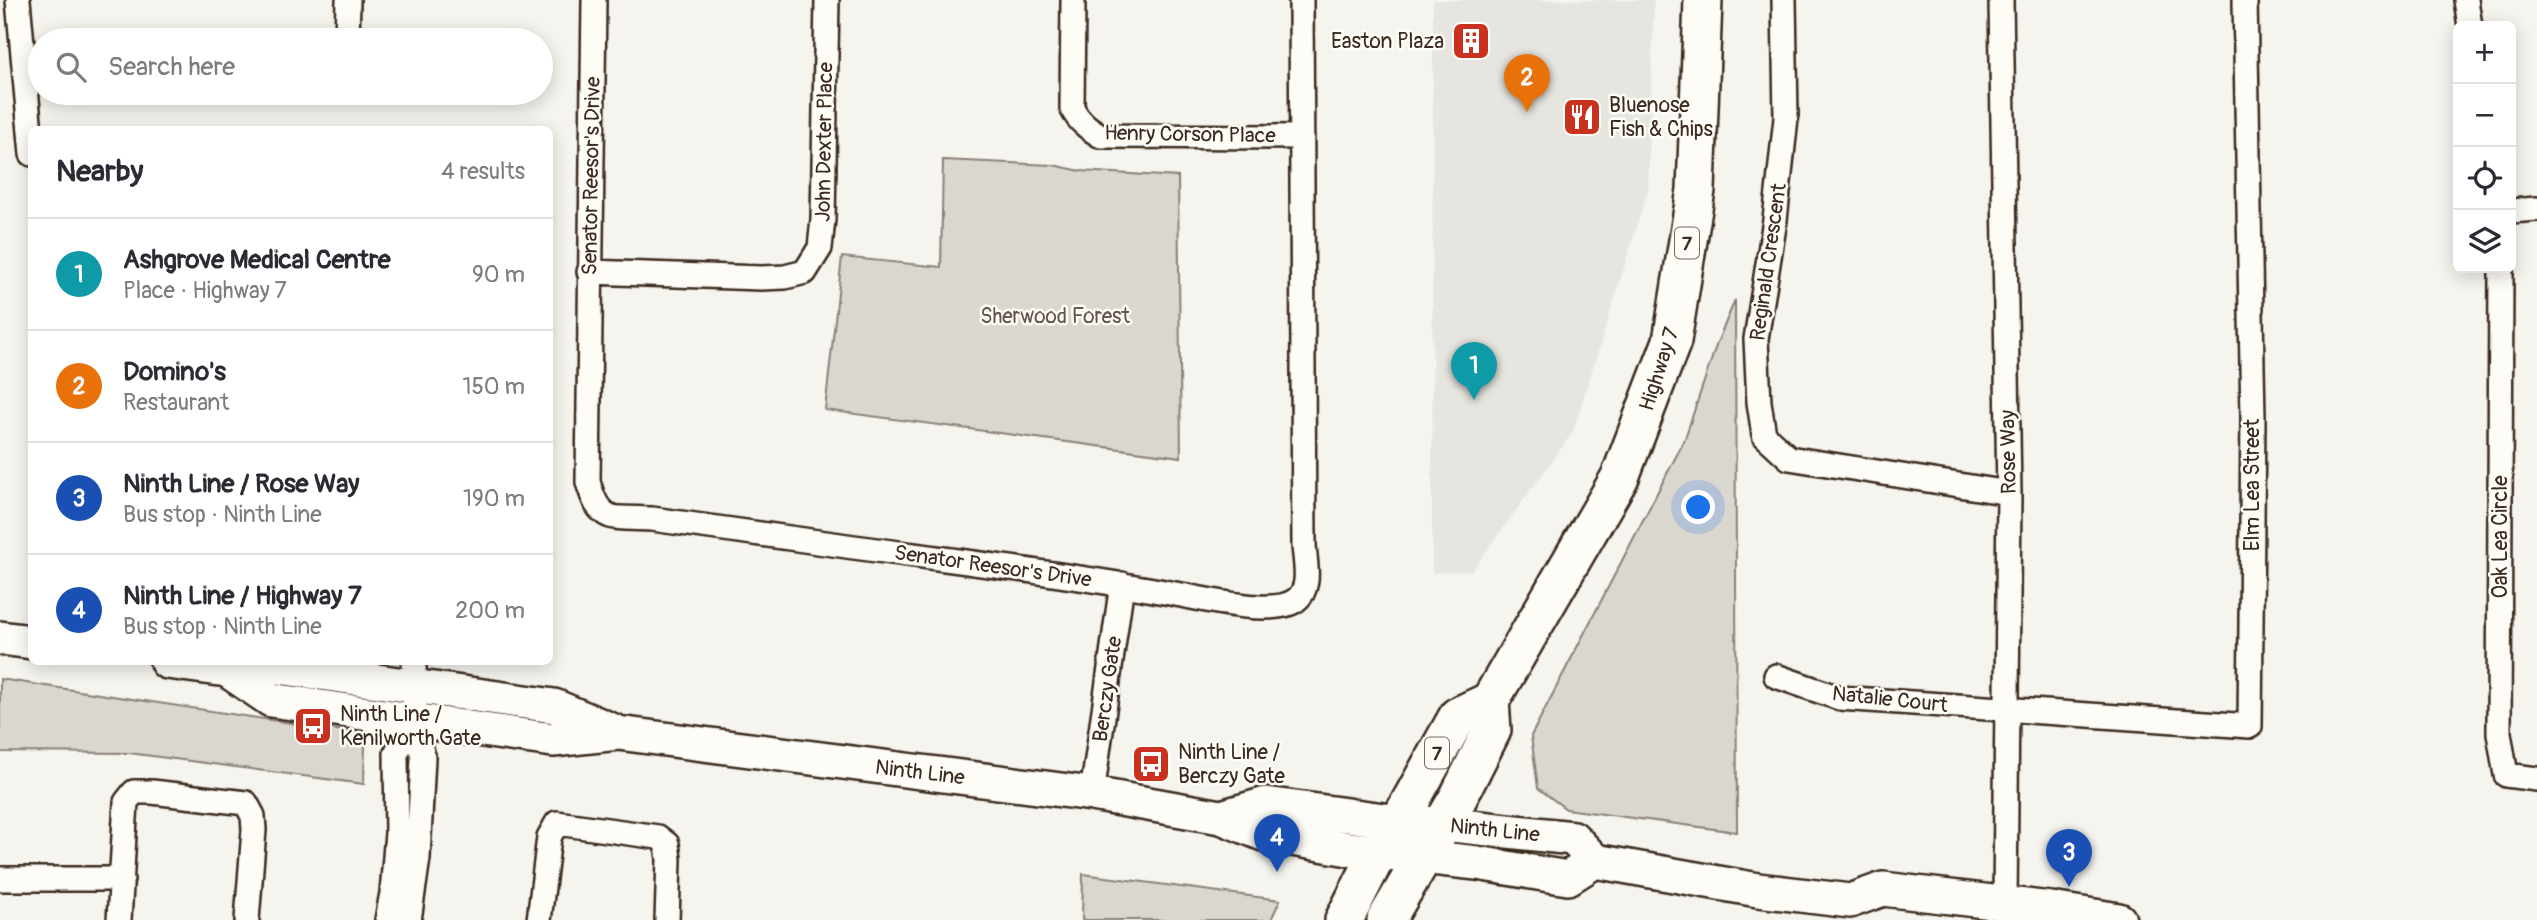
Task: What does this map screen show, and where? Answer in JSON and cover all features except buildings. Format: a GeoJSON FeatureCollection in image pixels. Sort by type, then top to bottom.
{"type":"FeatureCollection","features":[{"type":"Feature","properties":{"kind":"main road","name":"Highway 7"},"geometry":{"type":"LineString","coordinates":[[1386,920],[1443,824],[1492,730],[1490,701],[1620,477],[1672,341],[1696,190],[1703,0]]}},
{"type":"Feature","properties":{"kind":"main road"},"geometry":{"type":"LineString","coordinates":[[0,638],[28,642]]}},
{"type":"Feature","properties":{"kind":"main road","name":"Ninth Line"},"geometry":{"type":"LineString","coordinates":[[190,665],[227,670],[271,666],[415,674],[554,706],[618,733]]}},
{"type":"Feature","properties":{"kind":"main road","name":"Ninth Line"},"geometry":{"type":"LineString","coordinates":[[227,670],[271,700],[415,721],[553,740],[618,733],[1092,794],[1221,817],[1262,834],[1378,853],[1568,877],[1595,861],[1573,838],[1399,822],[1266,804],[1221,817]]}},
{"type":"Feature","properties":{"kind":"main road","name":"7"},"geometry":{"type":"LineString","coordinates":[[1344,920],[1378,853],[1399,822],[1458,716],[1490,701]]}},
{"type":"Feature","properties":{"kind":"main road"},"geometry":{"type":"LineString","coordinates":[[1595,861],[1861,911],[1883,889],[2119,920]]}},
{"type":"Feature","properties":{"kind":"street"},"geometry":{"type":"LineString","coordinates":[[18,0],[28,57]]}},
{"type":"Feature","properties":{"kind":"street"},"geometry":{"type":"LineString","coordinates":[[347,28],[348,0]]}},
{"type":"Feature","properties":{"kind":"street","name":"Senator Reesor's Drive"},"geometry":{"type":"LineString","coordinates":[[594,0],[588,482],[602,511],[611,517],[638,517],[1122,584],[1232,604],[1273,607],[1297,600],[1307,580],[1304,545],[1301,0]]}},
{"type":"Feature","properties":{"kind":"street","name":"John Dexter Place"},"geometry":{"type":"LineString","coordinates":[[589,272],[785,278],[805,272],[820,247],[823,219],[827,0]]}},
{"type":"Feature","properties":{"kind":"street","name":"Henry Corson Place"},"geometry":{"type":"LineString","coordinates":[[1073,0],[1072,108],[1086,128],[1101,136],[1302,137]]}},
{"type":"Feature","properties":{"kind":"street","name":"Reginald Crescent"},"geometry":{"type":"LineString","coordinates":[[1784,0],[1786,118],[1775,220],[1756,339],[1759,402],[1764,435],[1789,458],[2009,493]]}},
{"type":"Feature","properties":{"kind":"street","name":"Rose Way"},"geometry":{"type":"LineString","coordinates":[[2001,0],[2009,493],[2005,904]]}},
{"type":"Feature","properties":{"kind":"street","name":"Elm Lea Street"},"geometry":{"type":"LineString","coordinates":[[2007,710],[2250,726],[2253,418],[2245,0]]}},
{"type":"Feature","properties":{"kind":"street"},"geometry":{"type":"LineString","coordinates":[[2466,0],[2469,21]]}},
{"type":"Feature","properties":{"kind":"street"},"geometry":{"type":"LineString","coordinates":[[33,126],[34,105]]}},
{"type":"Feature","properties":{"kind":"street"},"geometry":{"type":"LineString","coordinates":[[2516,211],[2537,209]]}},
{"type":"Feature","properties":{"kind":"street","name":"Oak Lea Circle"},"geometry":{"type":"LineString","coordinates":[[2501,273],[2499,733],[2507,775],[2537,779]]}},
{"type":"Feature","properties":{"kind":"street","name":"Berczy Gate"},"geometry":{"type":"LineString","coordinates":[[1092,794],[1122,584]]}},
{"type":"Feature","properties":{"kind":"street"},"geometry":{"type":"LineString","coordinates":[[410,920],[418,858],[423,757],[415,721],[415,674]]}},
{"type":"Feature","properties":{"kind":"street","name":"Natalie Court"},"geometry":{"type":"LineString","coordinates":[[1776,676],[1839,698],[2007,710]]}},
{"type":"Feature","properties":{"kind":"street"},"geometry":{"type":"LineString","coordinates":[[387,920],[397,833],[396,753],[415,721]]}},
{"type":"Feature","properties":{"kind":"street"},"geometry":{"type":"LineString","coordinates":[[119,920],[126,802],[134,792],[246,803],[253,816],[254,830],[247,920]]}},
{"type":"Feature","properties":{"kind":"street"},"geometry":{"type":"LineString","coordinates":[[539,920],[549,837],[557,823],[658,837],[667,844],[667,920]]}},
{"type":"Feature","properties":{"kind":"street"},"geometry":{"type":"LineString","coordinates":[[0,879],[122,879]]}},
{"type":"Feature","properties":{"kind":"shaded area"},"geometry":{"type":"Polygon","coordinates":[[[1433,0],[1654,0],[1648,190],[1573,432],[1472,571],[1432,573],[1433,0]]]}},
{"type":"Feature","properties":{"kind":"green space","name":"Sherwood Forest"},"geometry":{"type":"Polygon","coordinates":[[[943,160],[1053,165],[1081,171],[1178,177],[1181,457],[825,410],[842,257],[941,267],[943,160]]]}},
{"type":"Feature","properties":{"kind":"green space"},"geometry":{"type":"Polygon","coordinates":[[[1735,300],[1737,832],[1566,809],[1538,788],[1531,736],[1684,441],[1717,343],[1735,300]]]}},
{"type":"Feature","properties":{"kind":"green space"},"geometry":{"type":"Polygon","coordinates":[[[0,679],[350,732],[365,743],[364,784],[129,753],[0,752],[0,679]]]}},
{"type":"Feature","properties":{"kind":"green space"},"geometry":{"type":"Polygon","coordinates":[[[1083,874],[1280,900],[1271,920],[1082,920],[1083,874]]]}},
{"type":"Feature","properties":{"kind":"place","name":"Easton Plaza"},"geometry":{"type":"Point","coordinates":[1471,41]}},
{"type":"Feature","properties":{"kind":"place","name":"Domino's"},"geometry":{"type":"Point","coordinates":[1527,112]}},
{"type":"Feature","properties":{"kind":"place","name":"Bluenose Fish & Chips"},"geometry":{"type":"Point","coordinates":[1582,117]}},
{"type":"Feature","properties":{"kind":"place","name":"Ashgrove Medical Centre"},"geometry":{"type":"Point","coordinates":[1474,400]}},
{"type":"Feature","properties":{"kind":"place","name":"Ninth Line / Kenilworth Gate"},"geometry":{"type":"Point","coordinates":[313,726]}},
{"type":"Feature","properties":{"kind":"place","name":"Ninth Line / Berczy Gate"},"geometry":{"type":"Point","coordinates":[1151,764]}},
{"type":"Feature","properties":{"kind":"place","name":"Ninth Line / Highway 7"},"geometry":{"type":"Point","coordinates":[1277,872]}},
{"type":"Feature","properties":{"kind":"place","name":"Ninth Line / Rose Way"},"geometry":{"type":"Point","coordinates":[2069,887]}}]}
